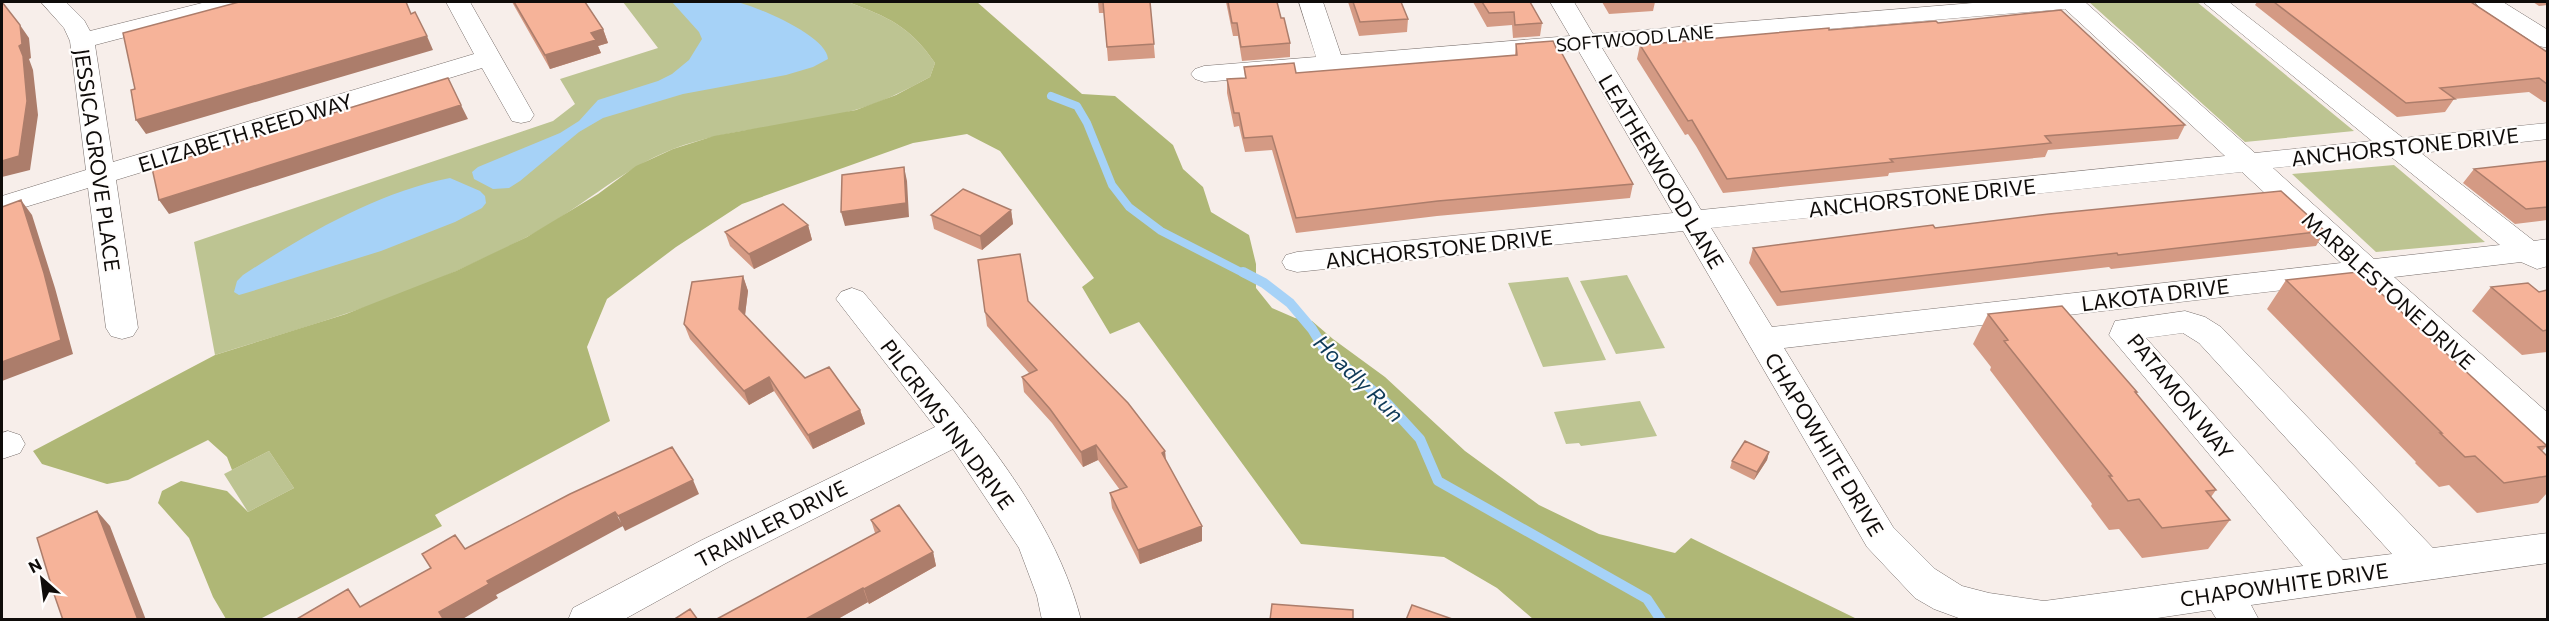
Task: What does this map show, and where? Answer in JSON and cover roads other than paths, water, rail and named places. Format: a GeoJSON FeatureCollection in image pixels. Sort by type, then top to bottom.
{"type":"FeatureCollection","features":[{"type":"Feature","properties":{"kind":"street","name":"JESSICA GROVE PLACE"},"geometry":{"type":"LineString","coordinates":[[53,2],[75,25],[82,41],[122,328]]}},
{"type":"Feature","properties":{"kind":"street"},"geometry":{"type":"LineString","coordinates":[[82,41],[232,2]]}},
{"type":"Feature","properties":{"kind":"street"},"geometry":{"type":"LineString","coordinates":[[458,2],[521,115]]}},
{"type":"Feature","properties":{"kind":"street"},"geometry":{"type":"LineString","coordinates":[[1311,2],[1331,63]]}},
{"type":"Feature","properties":{"kind":"street","name":"LEATHERWOOD LANE"},"geometry":{"type":"LineString","coordinates":[[1562,2],[1762,339]]}},
{"type":"Feature","properties":{"kind":"street"},"geometry":{"type":"LineString","coordinates":[[1817,2],[1834,21]]}},
{"type":"Feature","properties":{"kind":"street","name":"SOFTWOOD LANE"},"geometry":{"type":"LineString","coordinates":[[1204,74],[2066,2]]}},
{"type":"Feature","properties":{"kind":"street","name":"MARBLESTONE DRIVE"},"geometry":{"type":"LineString","coordinates":[[2071,2],[2547,433]]}},
{"type":"Feature","properties":{"kind":"street"},"geometry":{"type":"LineString","coordinates":[[2215,2],[2397,147],[2541,256]]}},
{"type":"Feature","properties":{"kind":"street"},"geometry":{"type":"LineString","coordinates":[[2487,2],[2547,41]]}},
{"type":"Feature","properties":{"kind":"street","name":"ELIZABETH REED WAY"},"geometry":{"type":"LineString","coordinates":[[2,205],[489,58]]}},
{"type":"Feature","properties":{"kind":"street","name":"ANCHORSTONE DRIVE"},"geometry":{"type":"LineString","coordinates":[[1297,262],[2547,131]]}},
{"type":"Feature","properties":{"kind":"street","name":"LAKOTA DRIVE"},"geometry":{"type":"LineString","coordinates":[[1762,339],[2367,270],[2541,256]]}},
{"type":"Feature","properties":{"kind":"street","name":"PILGRIMS INN DRIVE"},"geometry":{"type":"LineString","coordinates":[[852,299],[977,455],[1032,538],[1048,575],[1062,620]]}},
{"type":"Feature","properties":{"kind":"street","name":"PATAMON WAY"},"geometry":{"type":"LineString","coordinates":[[2335,578],[2125,335],[2126,329],[2185,322],[2210,334],[2425,565]]}},
{"type":"Feature","properties":{"kind":"street","name":"CHAPOWHITE DRIVE"},"geometry":{"type":"LineString","coordinates":[[1762,339],[1880,537],[1904,563],[1937,592],[1985,609],[2044,617],[2230,606],[2335,578],[2547,548]]}},
{"type":"Feature","properties":{"kind":"street","name":"TRAWLER DRIVE"},"geometry":{"type":"LineString","coordinates":[[587,620],[735,541],[958,431]]}},
{"type":"Feature","properties":{"kind":"water"},"geometry":{"type":"Polygon","coordinates":[[[722,1],[747,5],[775,16],[804,32],[825,50],[828,59],[813,67],[786,75],[683,94],[603,118],[579,132],[509,188],[493,189],[474,179],[472,172],[478,167],[560,133],[579,121],[598,100],[658,81],[672,74],[689,60],[702,39],[699,32],[672,2],[722,1]]]}},
{"type":"Feature","properties":{"kind":"water"},"geometry":{"type":"Polygon","coordinates":[[[450,178],[480,191],[485,196],[486,203],[482,208],[455,222],[381,251],[239,295],[234,292],[237,281],[243,275],[317,230],[369,204],[422,185],[450,178]]]}},
{"type":"Feature","properties":{"kind":"waterway","name":"Hoadly Run"},"geometry":{"type":"LineString","coordinates":[[1051,96],[1077,106],[1087,123],[1112,185],[1129,207],[1161,231],[1245,274]]}},
{"type":"Feature","properties":{"kind":"waterway","name":"Hoadly Run"},"geometry":{"type":"LineString","coordinates":[[1243,272],[1264,283],[1290,303],[1312,329],[1323,347],[1388,404],[1420,439],[1438,481],[1647,599],[1661,620]]}}]}
